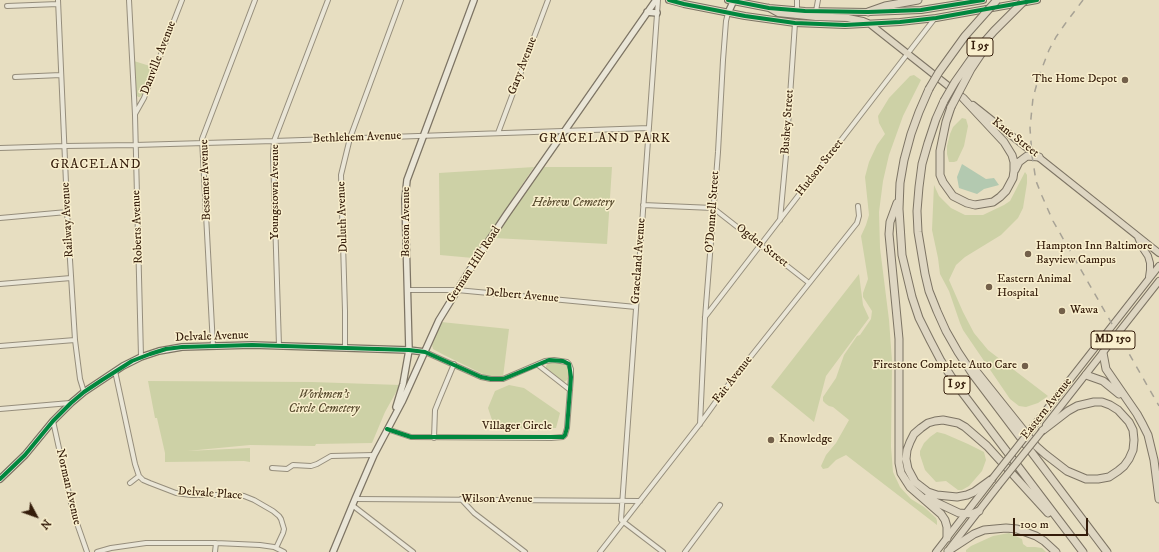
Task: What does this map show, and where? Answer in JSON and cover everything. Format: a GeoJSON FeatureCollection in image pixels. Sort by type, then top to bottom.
{"type":"FeatureCollection","features":[{"type":"Feature","properties":{"kind":"highway"},"geometry":{"type":"LineString","coordinates":[[868,12],[885,6],[918,0]]}},
{"type":"Feature","properties":{"kind":"highway","name":"I 95"},"geometry":{"type":"LineString","coordinates":[[997,0],[965,36],[939,72],[919,112],[911,134],[900,183],[899,209],[903,262],[919,318],[941,361],[958,387],[1083,552]]}},
{"type":"Feature","properties":{"kind":"highway","name":"I 95"},"geometry":{"type":"LineString","coordinates":[[1025,0],[994,31],[974,54],[944,101],[936,119],[922,164],[919,187],[918,232],[929,291],[946,331],[958,352],[974,376],[1107,552]]}},
{"type":"Feature","properties":{"kind":"highway"},"geometry":{"type":"LineString","coordinates":[[964,98],[1009,149],[1014,162],[1013,178],[1006,191],[993,202],[975,205],[953,196],[940,175],[940,151],[951,107],[971,69],[1013,11]]}},
{"type":"Feature","properties":{"kind":"highway"},"geometry":{"type":"LineString","coordinates":[[1014,171],[1023,158],[1027,156],[1039,157]]}},
{"type":"Feature","properties":{"kind":"highway"},"geometry":{"type":"LineString","coordinates":[[900,196],[890,222],[889,234],[899,339],[899,463],[901,473],[910,487],[941,514],[945,520],[947,527],[947,538]]}},
{"type":"Feature","properties":{"kind":"highway"},"geometry":{"type":"LineString","coordinates":[[946,331],[978,374],[1036,446],[1067,470],[1086,479],[1109,477],[1124,466],[1133,450],[1133,430],[1129,422],[1118,410],[1102,402],[1094,402],[1078,406],[1068,411],[1042,431]]}},
{"type":"Feature","properties":{"kind":"highway"},"geometry":{"type":"LineString","coordinates":[[1103,353],[1106,369],[1129,402],[1148,435],[1154,460],[1159,499]]}},
{"type":"Feature","properties":{"kind":"highway"},"geometry":{"type":"LineString","coordinates":[[1086,375],[1103,381],[1129,402]]}},
{"type":"Feature","properties":{"kind":"highway"},"geometry":{"type":"LineString","coordinates":[[992,479],[974,492],[967,495],[957,497],[936,495],[928,492],[915,482],[908,469],[906,459],[907,450],[914,434],[921,428],[935,421],[951,421],[965,427],[997,457],[1078,545]]}},
{"type":"Feature","properties":{"kind":"highway"},"geometry":{"type":"LineString","coordinates":[[916,492],[951,510],[966,514],[972,514],[979,511]]}},
{"type":"Feature","properties":{"kind":"highway"},"geometry":{"type":"LineString","coordinates":[[948,552],[974,534],[995,528],[1017,529],[1036,536],[1056,552]]}},
{"type":"Feature","properties":{"kind":"main road"},"geometry":{"type":"LineString","coordinates":[[669,0],[728,13],[796,22],[834,24],[870,24],[936,18],[1037,0]]}},
{"type":"Feature","properties":{"kind":"main road"},"geometry":{"type":"LineString","coordinates":[[732,0],[769,8],[868,12],[921,10],[983,0]]}},
{"type":"Feature","properties":{"kind":"main road"},"geometry":{"type":"LineString","coordinates":[[769,8],[778,13],[816,17],[848,18],[870,24]]}},
{"type":"Feature","properties":{"kind":"main road","name":"Kane Street"},"geometry":{"type":"LineString","coordinates":[[870,24],[1159,253]]}},
{"type":"Feature","properties":{"kind":"main road"},"geometry":{"type":"LineString","coordinates":[[1137,236],[1148,256],[1150,263],[1148,280]]}},
{"type":"Feature","properties":{"kind":"main road","name":"Eastern Avenue"},"geometry":{"type":"LineString","coordinates":[[936,552],[1159,266]]}},
{"type":"Feature","properties":{"kind":"main road","name":"Eastern Avenue"},"geometry":{"type":"LineString","coordinates":[[948,552],[1159,281]]}},
{"type":"Feature","properties":{"kind":"main road"},"geometry":{"type":"LineString","coordinates":[[1078,369],[1086,375]]}},
{"type":"Feature","properties":{"kind":"street","name":"Roberts Avenue"},"geometry":{"type":"LineString","coordinates":[[129,0],[135,115],[141,357]]}},
{"type":"Feature","properties":{"kind":"street","name":"Danville Avenue"},"geometry":{"type":"LineString","coordinates":[[135,115],[144,98],[182,0]]}},
{"type":"Feature","properties":{"kind":"street","name":"Bessemer Avenue"},"geometry":{"type":"LineString","coordinates":[[213,346],[202,139],[255,0]]}},
{"type":"Feature","properties":{"kind":"street","name":"Youngstown Avenue"},"geometry":{"type":"LineString","coordinates":[[279,346],[273,155],[274,141],[328,0]]}},
{"type":"Feature","properties":{"kind":"street","name":"Duluth Avenue"},"geometry":{"type":"LineString","coordinates":[[345,348],[341,180],[350,138],[401,0]]}},
{"type":"Feature","properties":{"kind":"street","name":"Boston Avenue"},"geometry":{"type":"LineString","coordinates":[[387,430],[402,389],[409,350],[405,199],[406,186],[409,172],[474,0]]}},
{"type":"Feature","properties":{"kind":"street","name":"Gary Avenue"},"geometry":{"type":"LineString","coordinates":[[498,133],[548,0]]}},
{"type":"Feature","properties":{"kind":"street","name":"German Hill Road"},"geometry":{"type":"LineString","coordinates":[[334,552],[352,505],[374,455],[402,402],[439,320],[506,215],[647,12],[657,0]]}},
{"type":"Feature","properties":{"kind":"street","name":"Graceland Avenue"},"geometry":{"type":"LineString","coordinates":[[623,522],[621,520],[622,501],[657,0]]}},
{"type":"Feature","properties":{"kind":"street","name":"O'Donnell Street"},"geometry":{"type":"LineString","coordinates":[[700,425],[705,318],[725,28],[732,0]]}},
{"type":"Feature","properties":{"kind":"street"},"geometry":{"type":"LineString","coordinates":[[797,10],[798,0]]}},
{"type":"Feature","properties":{"kind":"street"},"geometry":{"type":"LineString","coordinates":[[816,11],[818,0]]}},
{"type":"Feature","properties":{"kind":"street"},"geometry":{"type":"LineString","coordinates":[[7,6],[58,2]]}},
{"type":"Feature","properties":{"kind":"street","name":"Railway Avenue"},"geometry":{"type":"LineString","coordinates":[[58,2],[67,212],[75,340],[80,379],[84,392]]}},
{"type":"Feature","properties":{"kind":"street"},"geometry":{"type":"LineString","coordinates":[[647,12],[657,13]]}},
{"type":"Feature","properties":{"kind":"street","name":"Hudson Street"},"geometry":{"type":"LineString","coordinates":[[705,318],[936,18]]}},
{"type":"Feature","properties":{"kind":"street","name":"Bushey Street"},"geometry":{"type":"LineString","coordinates":[[780,221],[796,22]]}},
{"type":"Feature","properties":{"kind":"street"},"geometry":{"type":"LineString","coordinates":[[15,77],[62,75]]}},
{"type":"Feature","properties":{"kind":"street","name":"Bethlehem Avenue"},"geometry":{"type":"LineString","coordinates":[[0,148],[274,141],[648,128]]}},
{"type":"Feature","properties":{"kind":"street"},"geometry":{"type":"LineString","coordinates":[[643,205],[713,208]]}},
{"type":"Feature","properties":{"kind":"street","name":"Fait Avenue"},"geometry":{"type":"LineString","coordinates":[[600,552],[700,425],[725,389],[857,223],[859,216],[858,206]]}},
{"type":"Feature","properties":{"kind":"street","name":"Ogden Street"},"geometry":{"type":"LineString","coordinates":[[713,208],[809,283]]}},
{"type":"Feature","properties":{"kind":"street"},"geometry":{"type":"LineString","coordinates":[[0,218],[67,212]]}},
{"type":"Feature","properties":{"kind":"street"},"geometry":{"type":"LineString","coordinates":[[0,284],[71,278]]}},
{"type":"Feature","properties":{"kind":"street","name":"Delbert Avenue"},"geometry":{"type":"LineString","coordinates":[[408,290],[457,290],[636,307]]}},
{"type":"Feature","properties":{"kind":"street"},"geometry":{"type":"LineString","coordinates":[[0,346],[75,340]]}},
{"type":"Feature","properties":{"kind":"street","name":"Delvale Avenue"},"geometry":{"type":"LineString","coordinates":[[0,479],[25,455],[53,421],[84,392],[115,371],[141,357],[166,349],[182,347],[252,345],[409,350],[425,352]]}},
{"type":"Feature","properties":{"kind":"street","name":"Villager Circle"},"geometry":{"type":"LineString","coordinates":[[387,430],[411,437],[434,438],[563,438],[565,435],[567,428],[571,369],[567,362],[549,360],[504,379],[491,379],[481,377],[425,352]]}},
{"type":"Feature","properties":{"kind":"street"},"geometry":{"type":"LineString","coordinates":[[434,438],[435,410],[454,364]]}},
{"type":"Feature","properties":{"kind":"street"},"geometry":{"type":"LineString","coordinates":[[538,365],[570,390]]}},
{"type":"Feature","properties":{"kind":"street"},"geometry":{"type":"LineString","coordinates":[[115,371],[135,464],[139,476],[130,483]]}},
{"type":"Feature","properties":{"kind":"street"},"geometry":{"type":"LineString","coordinates":[[0,409],[71,403]]}},
{"type":"Feature","properties":{"kind":"street","name":"Norman Avenue"},"geometry":{"type":"LineString","coordinates":[[53,421],[73,512],[87,552]]}},
{"type":"Feature","properties":{"kind":"street"},"geometry":{"type":"LineString","coordinates":[[272,468],[287,469],[293,465],[311,466],[331,456],[374,455]]}},
{"type":"Feature","properties":{"kind":"street","name":"Delvale Place"},"geometry":{"type":"LineString","coordinates":[[139,476],[143,480],[176,493],[191,495],[237,495],[254,500],[273,511],[282,520],[284,529],[282,538],[276,548]]}},
{"type":"Feature","properties":{"kind":"street","name":"Wilson Avenue"},"geometry":{"type":"LineString","coordinates":[[355,498],[640,501]]}},
{"type":"Feature","properties":{"kind":"street"},"geometry":{"type":"LineString","coordinates":[[461,499],[474,513],[525,552]]}},
{"type":"Feature","properties":{"kind":"street"},"geometry":{"type":"LineString","coordinates":[[352,505],[412,552]]}},
{"type":"Feature","properties":{"kind":"street"},"geometry":{"type":"LineString","coordinates":[[685,552],[720,505]]}},
{"type":"Feature","properties":{"kind":"street"},"geometry":{"type":"LineString","coordinates":[[623,522],[663,552]]}},
{"type":"Feature","properties":{"kind":"street"},"geometry":{"type":"LineString","coordinates":[[97,552],[110,548],[146,543],[216,543],[260,545],[276,548],[284,552]]}},
{"type":"Feature","properties":{"kind":"street"},"geometry":{"type":"LineString","coordinates":[[214,552],[216,543]]}},
{"type":"Feature","properties":{"kind":"green space"},"geometry":{"type":"Polygon","coordinates":[[[134,61],[153,67],[140,97],[136,95],[134,61]]]}},
{"type":"Feature","properties":{"kind":"green space"},"geometry":{"type":"Polygon","coordinates":[[[914,75],[921,80],[903,116],[889,155],[883,181],[879,212],[880,248],[889,320],[892,361],[891,447],[893,472],[900,487],[911,499],[924,507],[936,518],[937,525],[846,455],[836,460],[828,468],[823,469],[821,466],[826,455],[836,443],[849,420],[833,407],[826,404],[823,401],[823,397],[836,378],[844,355],[871,319],[872,311],[863,297],[868,279],[861,236],[869,215],[865,177],[869,162],[877,145],[885,134],[879,123],[878,116],[889,98],[910,76],[914,75]]]}},
{"type":"Feature","properties":{"kind":"green space"},"geometry":{"type":"Polygon","coordinates":[[[962,118],[966,119],[968,126],[964,146],[957,161],[949,162],[947,146],[950,134],[953,127],[962,118]]]}},
{"type":"Feature","properties":{"kind":"green space","name":"Hebrew Cemetery"},"geometry":{"type":"Polygon","coordinates":[[[534,167],[473,258],[440,255],[439,173],[534,167]]]}},
{"type":"Feature","properties":{"kind":"green space","name":"Hebrew Cemetery"},"geometry":{"type":"Polygon","coordinates":[[[543,167],[612,167],[607,244],[494,238],[543,167]]]}},
{"type":"Feature","properties":{"kind":"green space"},"geometry":{"type":"Polygon","coordinates":[[[1025,172],[1027,175],[1027,183],[1023,208],[1018,218],[1001,235],[965,257],[956,265],[949,280],[974,333],[988,350],[1048,396],[1038,403],[1026,407],[1019,406],[1010,399],[963,330],[949,291],[940,274],[932,230],[934,185],[939,196],[951,208],[965,215],[983,215],[1010,201],[1025,172]]]}},
{"type":"Feature","properties":{"kind":"green space"},"geometry":{"type":"Polygon","coordinates":[[[859,274],[863,305],[869,318],[826,376],[814,422],[771,387],[859,274]]]}},
{"type":"Feature","properties":{"kind":"green space"},"geometry":{"type":"Polygon","coordinates":[[[441,322],[509,329],[503,377],[487,376],[433,349],[432,345],[441,322]]]}},
{"type":"Feature","properties":{"kind":"green space"},"geometry":{"type":"Polygon","coordinates":[[[548,363],[566,364],[568,367],[568,379],[564,382],[546,369],[548,363]]]}},
{"type":"Feature","properties":{"kind":"green space","name":"Workmen's Circle Cemetery"},"geometry":{"type":"Polygon","coordinates":[[[148,381],[312,382],[400,385],[385,412],[372,443],[316,444],[315,446],[250,445],[187,451],[250,448],[250,462],[165,462],[165,453],[157,418],[155,418],[148,381]]]}},
{"type":"Feature","properties":{"kind":"green space"},"geometry":{"type":"Polygon","coordinates":[[[509,385],[524,388],[560,413],[556,428],[495,429],[488,408],[495,391],[509,385]]]}},
{"type":"Feature","properties":{"kind":"green space"},"geometry":{"type":"Polygon","coordinates":[[[937,432],[945,434],[984,452],[986,460],[982,471],[969,486],[962,490],[958,490],[946,481],[936,482],[925,470],[920,451],[924,443],[937,432]]]}},
{"type":"Feature","properties":{"kind":"green space"},"geometry":{"type":"Polygon","coordinates":[[[1009,533],[1022,539],[1023,544],[1027,547],[1042,548],[1046,552],[966,552],[966,550],[971,546],[993,536],[1009,533]]]}},
{"type":"Feature","properties":{"kind":"shaded area"},"geometry":{"type":"Polygon","coordinates":[[[962,164],[986,179],[994,178],[999,185],[984,189],[977,194],[959,188],[957,177],[962,164]]]}},
{"type":"Feature","properties":{"kind":"railway"},"geometry":{"type":"LineString","coordinates":[[1083,0],[1056,37],[1049,50],[1039,76],[1033,98],[1030,128],[1036,181],[1053,221],[1159,406]]}},
{"type":"Feature","properties":{"kind":"cycle path"},"geometry":{"type":"LineString","coordinates":[[669,0],[745,16],[795,23],[845,25],[900,22],[936,18],[1037,0]]}},
{"type":"Feature","properties":{"kind":"cycle path"},"geometry":{"type":"LineString","coordinates":[[728,0],[769,8],[805,11],[868,12],[921,10],[983,0]]}},
{"type":"Feature","properties":{"kind":"cycle path"},"geometry":{"type":"LineString","coordinates":[[0,479],[25,455],[53,421],[84,392],[132,361],[166,349],[182,347],[252,345],[409,350],[425,352],[481,377],[491,379],[503,379],[549,360],[563,361],[569,364],[571,377],[567,428],[563,437],[411,437],[387,429]]}},
{"type":"Feature","properties":{"kind":"place","name":"The Home Depot"},"geometry":{"type":"Point","coordinates":[1125,80]}},
{"type":"Feature","properties":{"kind":"place","name":"Hampton Inn Baltimore Bayview Campus"},"geometry":{"type":"Point","coordinates":[1028,254]}},
{"type":"Feature","properties":{"kind":"place","name":"Eastern Animal Hospital"},"geometry":{"type":"Point","coordinates":[989,287]}},
{"type":"Feature","properties":{"kind":"place","name":"Wawa"},"geometry":{"type":"Point","coordinates":[1062,311]}},
{"type":"Feature","properties":{"kind":"place","name":"Firestone Complete Auto Care"},"geometry":{"type":"Point","coordinates":[1025,366]}},
{"type":"Feature","properties":{"kind":"place","name":"Knowledge"},"geometry":{"type":"Point","coordinates":[771,440]}},
{"type":"Feature","properties":{"kind":"district","name":"GRACELAND PARK"},"geometry":{"type":"Point","coordinates":[605,139]}},
{"type":"Feature","properties":{"kind":"district","name":"GRACELAND"},"geometry":{"type":"Point","coordinates":[96,165]}}]}
